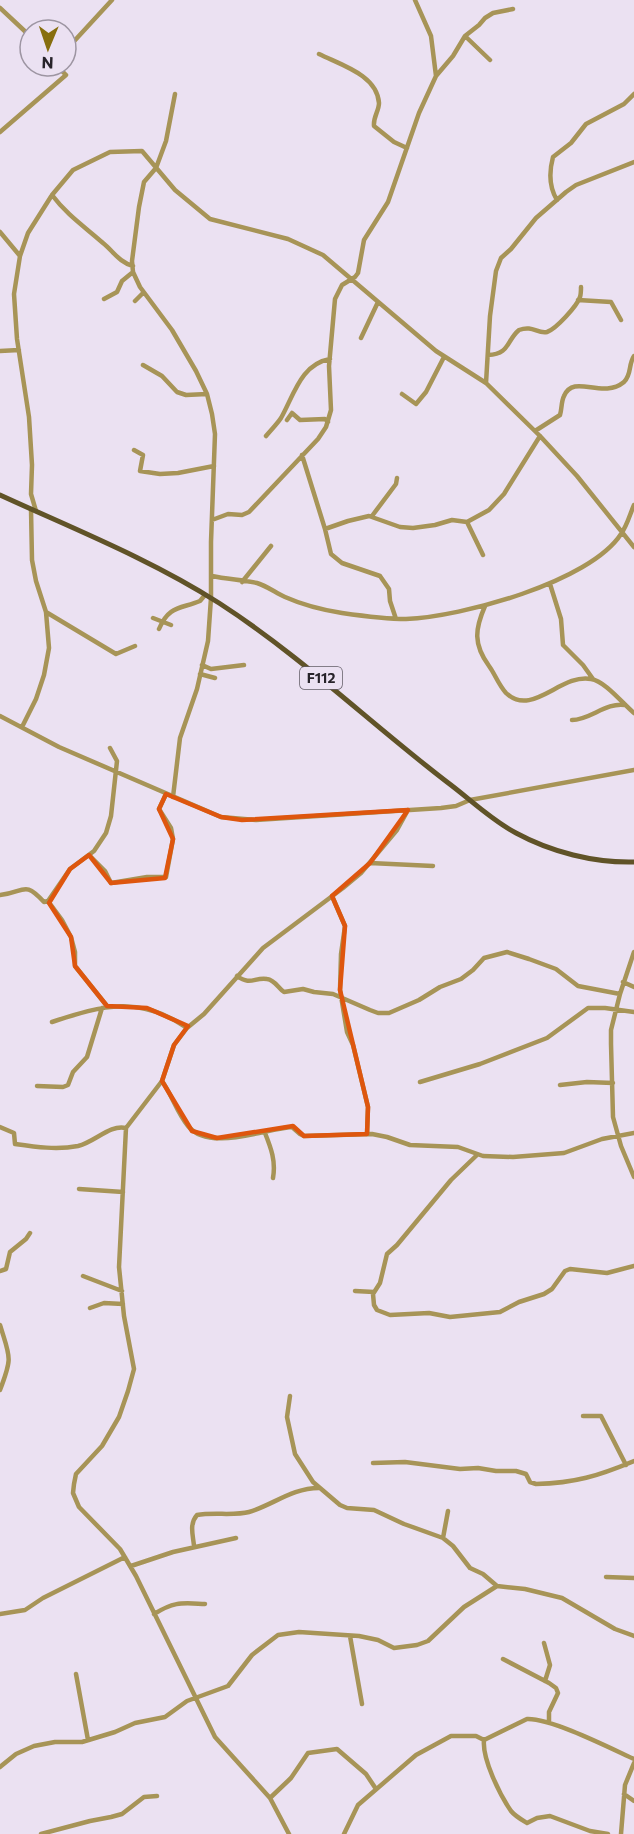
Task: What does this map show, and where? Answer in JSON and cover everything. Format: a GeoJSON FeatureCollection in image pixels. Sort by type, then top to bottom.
{"type":"FeatureCollection","features":[{"type":"Feature","properties":{"kind":"main road","name":"F112"},"geometry":{"type":"LineString","coordinates":[[0,495],[154,565],[211,598],[295,656],[412,755],[504,827],[545,846],[597,859],[634,862]]}},
{"type":"Feature","properties":{"kind":"street"},"geometry":{"type":"LineString","coordinates":[[78,37],[112,0]]}},
{"type":"Feature","properties":{"kind":"street"},"geometry":{"type":"LineString","coordinates":[[415,0],[430,36],[436,76]]}},
{"type":"Feature","properties":{"kind":"street"},"geometry":{"type":"LineString","coordinates":[[0,8],[18,25]]}},
{"type":"Feature","properties":{"kind":"street"},"geometry":{"type":"LineString","coordinates":[[212,520],[228,514],[242,515],[249,512],[318,439],[328,422],[331,398],[330,359],[335,299],[342,285],[357,273],[364,240],[388,202],[425,98],[436,76],[453,56],[465,36],[479,26],[488,15],[513,9]]}},
{"type":"Feature","properties":{"kind":"street"},"geometry":{"type":"LineString","coordinates":[[465,36],[490,60]]}},
{"type":"Feature","properties":{"kind":"street"},"geometry":{"type":"LineString","coordinates":[[319,54],[363,76],[373,85],[379,105],[373,122],[374,126],[394,142],[407,148]]}},
{"type":"Feature","properties":{"kind":"street"},"geometry":{"type":"LineString","coordinates":[[0,132],[63,78]]}},
{"type":"Feature","properties":{"kind":"street"},"geometry":{"type":"LineString","coordinates":[[173,797],[180,738],[206,653],[212,576],[215,434],[207,394],[172,330],[143,293],[133,269],[139,207],[144,182],[156,168],[170,128],[174,94]]}},
{"type":"Feature","properties":{"kind":"street"},"geometry":{"type":"LineString","coordinates":[[557,200],[550,178],[553,157],[571,143],[586,124],[624,104],[634,94]]}},
{"type":"Feature","properties":{"kind":"street"},"geometry":{"type":"LineString","coordinates":[[22,728],[36,699],[48,658],[49,635],[46,612],[33,573],[30,548],[34,510],[29,417],[14,294],[20,256],[28,233],[52,195],[73,170],[110,152],[142,151],[187,202],[210,219],[288,239],[323,255],[444,357],[486,383],[577,476],[621,534],[634,547]]}},
{"type":"Feature","properties":{"kind":"street"},"geometry":{"type":"LineString","coordinates":[[486,383],[489,326],[498,263],[536,218],[576,185],[634,162]]}},
{"type":"Feature","properties":{"kind":"street"},"geometry":{"type":"LineString","coordinates":[[52,195],[76,222],[133,269]]}},
{"type":"Feature","properties":{"kind":"street"},"geometry":{"type":"LineString","coordinates":[[0,232],[20,256]]}},
{"type":"Feature","properties":{"kind":"street"},"geometry":{"type":"LineString","coordinates":[[104,299],[117,292],[122,281],[133,269]]}},
{"type":"Feature","properties":{"kind":"street"},"geometry":{"type":"LineString","coordinates":[[488,355],[500,354],[504,351],[519,330],[531,328],[542,332],[553,329],[578,300],[581,287]]}},
{"type":"Feature","properties":{"kind":"street"},"geometry":{"type":"LineString","coordinates":[[135,301],[143,293]]}},
{"type":"Feature","properties":{"kind":"street"},"geometry":{"type":"LineString","coordinates":[[578,300],[611,302],[621,320]]}},
{"type":"Feature","properties":{"kind":"street"},"geometry":{"type":"LineString","coordinates":[[361,338],[378,302]]}},
{"type":"Feature","properties":{"kind":"street"},"geometry":{"type":"LineString","coordinates":[[0,351],[20,350]]}},
{"type":"Feature","properties":{"kind":"street"},"geometry":{"type":"LineString","coordinates":[[535,431],[560,415],[564,395],[574,386],[581,385],[601,390],[620,384],[628,376],[634,356]]}},
{"type":"Feature","properties":{"kind":"street"},"geometry":{"type":"LineString","coordinates":[[402,394],[416,404],[422,398],[444,357]]}},
{"type":"Feature","properties":{"kind":"street"},"geometry":{"type":"LineString","coordinates":[[266,436],[280,418],[304,373],[318,363],[330,359]]}},
{"type":"Feature","properties":{"kind":"street"},"geometry":{"type":"LineString","coordinates":[[143,365],[162,376],[177,392],[186,395],[207,394]]}},
{"type":"Feature","properties":{"kind":"street"},"geometry":{"type":"LineString","coordinates":[[287,420],[292,413],[300,420],[326,419],[328,422]]}},
{"type":"Feature","properties":{"kind":"street"},"geometry":{"type":"LineString","coordinates":[[325,529],[358,518],[372,516],[400,527],[413,528],[452,520],[467,522],[489,510],[504,494],[540,436]]}},
{"type":"Feature","properties":{"kind":"street"},"geometry":{"type":"LineString","coordinates":[[135,450],[143,455],[140,471],[178,473],[214,466]]}},
{"type":"Feature","properties":{"kind":"street"},"geometry":{"type":"LineString","coordinates":[[302,454],[325,529],[328,548],[335,557],[347,565],[378,574],[384,580],[389,589],[390,602],[396,618]]}},
{"type":"Feature","properties":{"kind":"street"},"geometry":{"type":"LineString","coordinates":[[372,516],[396,484],[397,478]]}},
{"type":"Feature","properties":{"kind":"street"},"geometry":{"type":"LineString","coordinates":[[212,576],[257,583],[286,598],[316,608],[396,618],[430,617],[485,606],[550,584],[589,565],[621,534],[634,505]]}},
{"type":"Feature","properties":{"kind":"street"},"geometry":{"type":"LineString","coordinates":[[467,522],[483,555]]}},
{"type":"Feature","properties":{"kind":"street"},"geometry":{"type":"LineString","coordinates":[[242,582],[271,546]]}},
{"type":"Feature","properties":{"kind":"street"},"geometry":{"type":"LineString","coordinates":[[550,584],[561,619],[563,645],[593,679],[634,713]]}},
{"type":"Feature","properties":{"kind":"street"},"geometry":{"type":"LineString","coordinates":[[159,629],[162,622],[176,607],[200,600],[205,595]]}},
{"type":"Feature","properties":{"kind":"street"},"geometry":{"type":"LineString","coordinates":[[485,606],[478,624],[479,652],[491,668],[497,682],[514,699],[526,701],[563,684],[593,679]]}},
{"type":"Feature","properties":{"kind":"street"},"geometry":{"type":"LineString","coordinates":[[46,612],[116,654],[135,646]]}},
{"type":"Feature","properties":{"kind":"street"},"geometry":{"type":"LineString","coordinates":[[153,618],[171,625]]}},
{"type":"Feature","properties":{"kind":"street"},"geometry":{"type":"LineString","coordinates":[[202,665],[211,669],[244,665]]}},
{"type":"Feature","properties":{"kind":"street"},"geometry":{"type":"LineString","coordinates":[[200,674],[215,678]]}},
{"type":"Feature","properties":{"kind":"street"},"geometry":{"type":"LineString","coordinates":[[572,720],[580,720],[618,704],[625,705]]}},
{"type":"Feature","properties":{"kind":"street"},"geometry":{"type":"LineString","coordinates":[[1,718],[58,747],[173,797],[221,817],[242,820],[449,807],[470,800],[634,770]]}},
{"type":"Feature","properties":{"kind":"street"},"geometry":{"type":"LineString","coordinates":[[48,902],[70,869],[89,855],[100,843],[110,821],[116,758],[110,748]]}},
{"type":"Feature","properties":{"kind":"street"},"geometry":{"type":"LineString","coordinates":[[89,855],[105,871],[111,883],[147,877],[166,878],[173,839],[171,828],[159,809],[166,794]]}},
{"type":"Feature","properties":{"kind":"street"},"geometry":{"type":"LineString","coordinates":[[289,1834],[270,1798],[215,1737],[131,1566],[120,1549],[79,1507],[73,1493],[76,1474],[102,1446],[124,1404],[133,1377],[134,1364],[119,1267],[126,1128],[162,1081],[174,1045],[187,1028],[204,1014],[263,948],[352,881],[397,830],[408,810]]}},
{"type":"Feature","properties":{"kind":"street"},"geometry":{"type":"LineString","coordinates":[[370,863],[434,866]]}},
{"type":"Feature","properties":{"kind":"street"},"geometry":{"type":"LineString","coordinates":[[0,895],[28,888],[34,890],[44,902],[48,902],[62,920],[71,937],[75,952],[75,966],[104,1007]]}},
{"type":"Feature","properties":{"kind":"street"},"geometry":{"type":"LineString","coordinates":[[332,896],[345,926],[341,954],[341,996],[346,1032],[353,1045],[368,1107],[367,1134]]}},
{"type":"Feature","properties":{"kind":"street"},"geometry":{"type":"LineString","coordinates":[[237,976],[247,982],[271,980],[284,992],[303,989],[341,996],[378,1013],[389,1012],[419,1000],[435,989],[461,979],[484,958],[501,952],[530,958],[556,969],[578,986],[620,994]]}},
{"type":"Feature","properties":{"kind":"street"},"geometry":{"type":"LineString","coordinates":[[634,952],[623,982],[612,1030],[613,1117],[634,1177]]}},
{"type":"Feature","properties":{"kind":"street"},"geometry":{"type":"LineString","coordinates":[[623,982],[634,987]]}},
{"type":"Feature","properties":{"kind":"street"},"geometry":{"type":"LineString","coordinates":[[52,1022],[119,1005],[147,1008],[169,1016],[187,1028]]}},
{"type":"Feature","properties":{"kind":"street"},"geometry":{"type":"LineString","coordinates":[[37,1086],[63,1087],[68,1085],[73,1072],[87,1057],[104,1007]]}},
{"type":"Feature","properties":{"kind":"street"},"geometry":{"type":"LineString","coordinates":[[420,1082],[480,1064],[547,1038],[588,1008],[634,1012]]}},
{"type":"Feature","properties":{"kind":"street"},"geometry":{"type":"LineString","coordinates":[[162,1081],[185,1123],[202,1137],[217,1138],[265,1133],[292,1126],[304,1136],[367,1134],[387,1137],[410,1145],[458,1147],[477,1155],[513,1157],[555,1154],[634,1133]]}},
{"type":"Feature","properties":{"kind":"street"},"geometry":{"type":"LineString","coordinates":[[560,1085],[587,1082],[613,1083]]}},
{"type":"Feature","properties":{"kind":"street"},"geometry":{"type":"LineString","coordinates":[[0,1127],[14,1133],[15,1144],[47,1148],[76,1146],[115,1128],[126,1128]]}},
{"type":"Feature","properties":{"kind":"street"},"geometry":{"type":"LineString","coordinates":[[265,1133],[275,1166],[273,1178]]}},
{"type":"Feature","properties":{"kind":"street"},"geometry":{"type":"LineString","coordinates":[[477,1155],[451,1180],[398,1245],[387,1254],[380,1276],[380,1284],[374,1292],[375,1308],[385,1314],[401,1316],[429,1313],[450,1317],[482,1315],[500,1312],[519,1302],[544,1294],[552,1289],[565,1271],[570,1269],[607,1273],[634,1266]]}},
{"type":"Feature","properties":{"kind":"street"},"geometry":{"type":"LineString","coordinates":[[79,1188],[123,1192]]}},
{"type":"Feature","properties":{"kind":"street"},"geometry":{"type":"LineString","coordinates":[[0,1271],[6,1269],[10,1252],[30,1233]]}},
{"type":"Feature","properties":{"kind":"street"},"geometry":{"type":"LineString","coordinates":[[83,1276],[122,1291]]}},
{"type":"Feature","properties":{"kind":"street"},"geometry":{"type":"LineString","coordinates":[[355,1290],[374,1292]]}},
{"type":"Feature","properties":{"kind":"street"},"geometry":{"type":"LineString","coordinates":[[90,1308],[104,1302],[123,1304]]}},
{"type":"Feature","properties":{"kind":"street"},"geometry":{"type":"LineString","coordinates":[[0,1325],[2,1338],[10,1352],[10,1361],[0,1390]]}},
{"type":"Feature","properties":{"kind":"street"},"geometry":{"type":"LineString","coordinates":[[290,1396],[287,1417],[292,1447],[303,1468],[320,1488],[343,1507],[374,1510],[443,1538],[453,1546],[470,1568],[483,1574],[498,1586],[525,1589],[562,1598],[615,1629],[634,1636]]}},
{"type":"Feature","properties":{"kind":"street"},"geometry":{"type":"LineString","coordinates":[[583,1416],[601,1416],[626,1465]]}},
{"type":"Feature","properties":{"kind":"street"},"geometry":{"type":"LineString","coordinates":[[373,1463],[405,1462],[460,1469],[516,1471],[526,1474],[531,1482],[536,1484],[572,1482],[634,1461]]}},
{"type":"Feature","properties":{"kind":"street"},"geometry":{"type":"LineString","coordinates":[[194,1546],[192,1528],[197,1515],[247,1513],[306,1488],[320,1488]]}},
{"type":"Feature","properties":{"kind":"street"},"geometry":{"type":"LineString","coordinates":[[443,1538],[448,1511]]}},
{"type":"Feature","properties":{"kind":"street"},"geometry":{"type":"LineString","coordinates":[[131,1566],[194,1546],[236,1538]]}},
{"type":"Feature","properties":{"kind":"street"},"geometry":{"type":"LineString","coordinates":[[0,1614],[26,1610],[43,1598],[125,1557]]}},
{"type":"Feature","properties":{"kind":"street"},"geometry":{"type":"LineString","coordinates":[[606,1577],[634,1578]]}},
{"type":"Feature","properties":{"kind":"street"},"geometry":{"type":"LineString","coordinates":[[0,1767],[15,1754],[34,1746],[88,1740],[135,1723],[165,1717],[182,1704],[228,1686],[252,1655],[278,1635],[299,1632],[350,1636],[378,1640],[394,1648],[417,1645],[428,1641],[464,1607],[498,1586]]}},
{"type":"Feature","properties":{"kind":"street"},"geometry":{"type":"LineString","coordinates":[[154,1614],[168,1605],[178,1603],[205,1604]]}},
{"type":"Feature","properties":{"kind":"street"},"geometry":{"type":"LineString","coordinates":[[350,1636],[362,1704]]}},
{"type":"Feature","properties":{"kind":"street"},"geometry":{"type":"LineString","coordinates":[[544,1643],[550,1665],[545,1681]]}},
{"type":"Feature","properties":{"kind":"street"},"geometry":{"type":"LineString","coordinates":[[502,1659],[556,1688],[558,1693],[549,1712],[549,1723]]}},
{"type":"Feature","properties":{"kind":"street"},"geometry":{"type":"LineString","coordinates":[[76,1674],[88,1740]]}},
{"type":"Feature","properties":{"kind":"street"},"geometry":{"type":"LineString","coordinates":[[484,1740],[527,1719],[549,1723],[634,1761],[624,1794],[621,1834]]}},
{"type":"Feature","properties":{"kind":"street"},"geometry":{"type":"LineString","coordinates":[[344,1834],[358,1805],[406,1762],[447,1737],[476,1736],[484,1740]]}},
{"type":"Feature","properties":{"kind":"street"},"geometry":{"type":"LineString","coordinates":[[484,1740],[484,1748],[493,1778],[512,1813],[527,1823],[537,1818],[550,1816],[590,1831],[608,1834]]}},
{"type":"Feature","properties":{"kind":"street"},"geometry":{"type":"LineString","coordinates":[[270,1798],[291,1778],[308,1752],[333,1748],[339,1750],[366,1774],[376,1789]]}},
{"type":"Feature","properties":{"kind":"street"},"geometry":{"type":"LineString","coordinates":[[624,1794],[634,1801]]}},
{"type":"Feature","properties":{"kind":"street"},"geometry":{"type":"LineString","coordinates":[[41,1834],[122,1814],[144,1797],[157,1796]]}},
{"type":"Feature","properties":{"kind":"highlighted area"},"geometry":{"type":"Polygon","coordinates":[[[166,794],[221,817],[242,820],[408,810],[370,863],[332,896],[345,926],[340,990],[368,1107],[367,1134],[304,1136],[293,1126],[217,1138],[192,1131],[162,1081],[174,1045],[188,1026],[147,1008],[107,1006],[75,966],[71,937],[49,903],[70,869],[89,855],[111,883],[165,878],[173,839],[159,809],[166,794]]]}}]}
